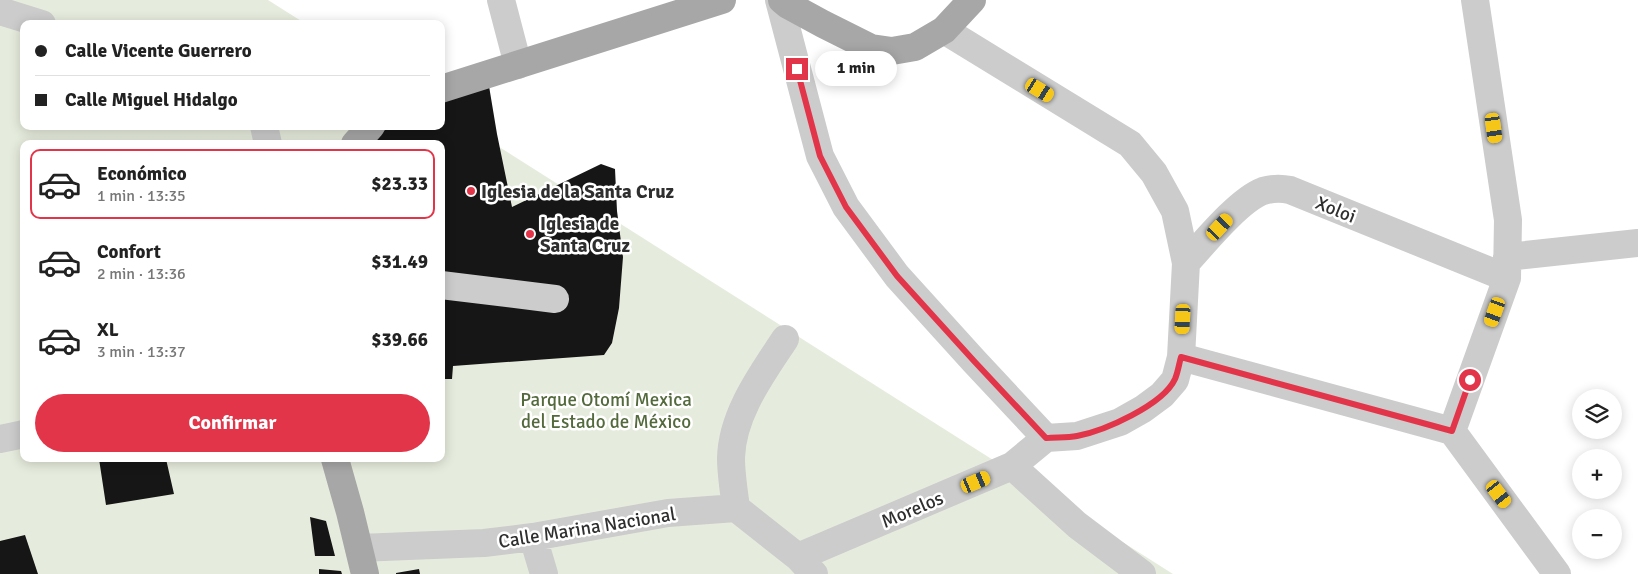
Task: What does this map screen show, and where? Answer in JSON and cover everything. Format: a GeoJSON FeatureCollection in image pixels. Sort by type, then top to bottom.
{"type":"FeatureCollection","features":[{"type":"Feature","properties":{"kind":"main road"},"geometry":{"type":"LineString","coordinates":[[445,88],[722,0]]}},
{"type":"Feature","properties":{"kind":"main road"},"geometry":{"type":"LineString","coordinates":[[781,0],[871,48],[892,51],[915,47],[944,30],[972,0]]}},
{"type":"Feature","properties":{"kind":"main road"},"geometry":{"type":"LineString","coordinates":[[359,140],[367,130]]}},
{"type":"Feature","properties":{"kind":"main road"},"geometry":{"type":"LineString","coordinates":[[336,462],[362,561]]}},
{"type":"Feature","properties":{"kind":"street"},"geometry":{"type":"LineString","coordinates":[[501,0],[518,65]]}},
{"type":"Feature","properties":{"kind":"street"},"geometry":{"type":"LineString","coordinates":[[781,0],[820,156],[846,207],[897,276],[1046,438],[1078,436],[1120,422],[1143,409],[1162,395],[1174,380],[1181,357],[1186,263],[1175,211],[1154,173],[1130,144],[944,30]]}},
{"type":"Feature","properties":{"kind":"street"},"geometry":{"type":"LineString","coordinates":[[1452,431],[1507,268],[1508,220],[1475,0]]}},
{"type":"Feature","properties":{"kind":"street"},"geometry":{"type":"LineString","coordinates":[[0,11],[29,20]]}},
{"type":"Feature","properties":{"kind":"street","name":"Xoloi"},"geometry":{"type":"LineString","coordinates":[[1186,263],[1243,203],[1262,191],[1278,188],[1290,190],[1507,268]]}},
{"type":"Feature","properties":{"kind":"street"},"geometry":{"type":"LineString","coordinates":[[1507,268],[1638,243]]}},
{"type":"Feature","properties":{"kind":"street"},"geometry":{"type":"LineString","coordinates":[[445,286],[555,300]]}},
{"type":"Feature","properties":{"kind":"street"},"geometry":{"type":"LineString","coordinates":[[785,339],[757,382],[743,410],[735,433],[731,457],[736,508],[806,566]]}},
{"type":"Feature","properties":{"kind":"street"},"geometry":{"type":"LineString","coordinates":[[1181,357],[1452,431],[1557,574]]}},
{"type":"Feature","properties":{"kind":"street"},"geometry":{"type":"LineString","coordinates":[[0,439],[20,435]]}},
{"type":"Feature","properties":{"kind":"street","name":"Morelos"},"geometry":{"type":"LineString","coordinates":[[806,566],[1012,466],[1046,438]]}},
{"type":"Feature","properties":{"kind":"street"},"geometry":{"type":"LineString","coordinates":[[1012,466],[1077,525],[1142,574]]}},
{"type":"Feature","properties":{"kind":"street","name":"Calle Marina Nacional"},"geometry":{"type":"LineString","coordinates":[[362,561],[533,537],[668,513],[736,508]]}},
{"type":"Feature","properties":{"kind":"street"},"geometry":{"type":"LineString","coordinates":[[533,537],[544,574]]}},
{"type":"Feature","properties":{"kind":"green space","name":"Parque Otomí Mexica del Estado de México"},"geometry":{"type":"Polygon","coordinates":[[[0,0],[268,0],[300,20],[20,20],[20,130],[445,130],[445,113],[1173,574],[0,574],[0,0]]]}},
{"type":"Feature","properties":{"kind":"building","name":"Iglesia de Santa Cruz"},"geometry":{"type":"Polygon","coordinates":[[[489,86],[512,207],[601,164],[615,169],[617,211],[623,257],[619,308],[612,343],[604,355],[453,366],[452,379],[445,379],[445,140],[374,140],[385,130],[445,130],[445,99],[489,86]]]}},
{"type":"Feature","properties":{"kind":"building"},"geometry":{"type":"Polygon","coordinates":[[[99,462],[167,462],[174,494],[106,505],[99,462]]]}},
{"type":"Feature","properties":{"kind":"building"},"geometry":{"type":"Polygon","coordinates":[[[310,517],[326,521],[335,556],[315,556],[310,517]]]}},
{"type":"Feature","properties":{"kind":"building"},"geometry":{"type":"Polygon","coordinates":[[[25,535],[38,574],[0,574],[0,541],[25,535]]]}},
{"type":"Feature","properties":{"kind":"building"},"geometry":{"type":"Polygon","coordinates":[[[319,569],[341,571],[342,574],[319,574],[319,569]]]}},
{"type":"Feature","properties":{"kind":"building"},"geometry":{"type":"Polygon","coordinates":[[[419,569],[420,574],[396,574],[396,573],[419,569]]]}},
{"type":"Feature","properties":{"kind":"place","name":"Iglesia de la Santa Cruz"},"geometry":{"type":"Point","coordinates":[471,191]}},
{"type":"Feature","properties":{"kind":"place","name":"Iglesia de Santa Cruz"},"geometry":{"type":"Point","coordinates":[530,234]}},
{"type":"Feature","properties":{"kind":"route"},"geometry":{"type":"LineString","coordinates":[[797,69],[820,156],[846,207],[897,276],[1046,438],[1078,436],[1120,422],[1143,409],[1162,395],[1174,380],[1181,357],[1452,431],[1470,380]]}}]}
